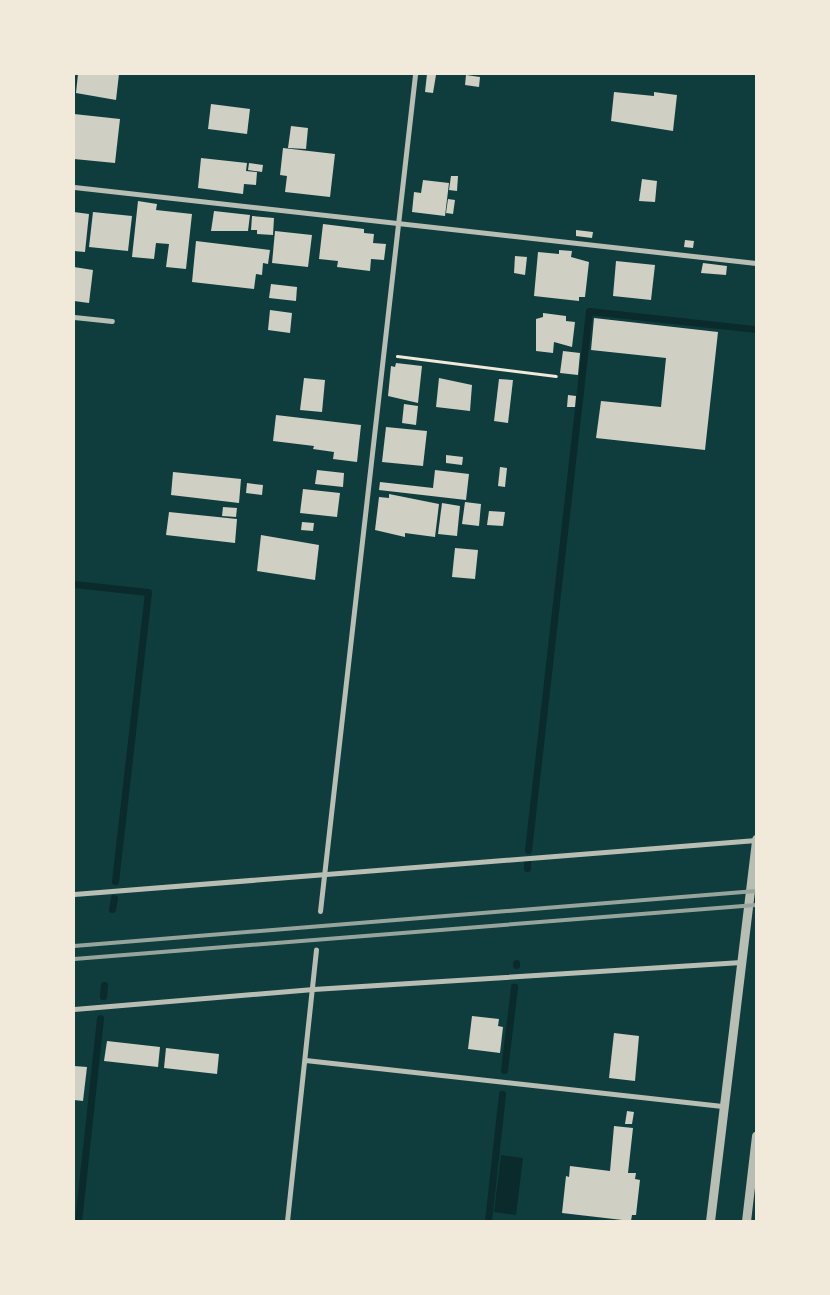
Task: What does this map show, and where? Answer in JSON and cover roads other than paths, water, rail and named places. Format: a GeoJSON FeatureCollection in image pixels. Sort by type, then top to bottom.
{"type":"FeatureCollection","features":[{"type":"Feature","properties":{"kind":"street"},"geometry":{"type":"LineString","coordinates":[[320,911],[396,222],[415,74]]}},
{"type":"Feature","properties":{"kind":"street"},"geometry":{"type":"LineString","coordinates":[[74,187],[756,263]]}},
{"type":"Feature","properties":{"kind":"street"},"geometry":{"type":"LineString","coordinates":[[74,316],[112,321]]}},
{"type":"Feature","properties":{"kind":"street"},"geometry":{"type":"LineString","coordinates":[[74,894],[756,839],[710,1221]]}},
{"type":"Feature","properties":{"kind":"street"},"geometry":{"type":"LineString","coordinates":[[287,1221],[316,950]]}},
{"type":"Feature","properties":{"kind":"street"},"geometry":{"type":"LineString","coordinates":[[74,1009],[313,989],[741,962]]}},
{"type":"Feature","properties":{"kind":"street"},"geometry":{"type":"LineString","coordinates":[[305,1060],[724,1106]]}},
{"type":"Feature","properties":{"kind":"street"},"geometry":{"type":"LineString","coordinates":[[746,1221],[756,1136]]}},
{"type":"Feature","properties":{"kind":"water"},"geometry":{"type":"Polygon","coordinates":[[[501,1155],[523,1158],[516,1215],[494,1212],[501,1155]]]}},
{"type":"Feature","properties":{"kind":"waterway"},"geometry":{"type":"LineString","coordinates":[[528,850],[589,311],[756,329]]}},
{"type":"Feature","properties":{"kind":"waterway"},"geometry":{"type":"LineString","coordinates":[[74,584],[148,592],[115,881]]}},
{"type":"Feature","properties":{"kind":"waterway"},"geometry":{"type":"LineString","coordinates":[[527,862],[527,868]]}},
{"type":"Feature","properties":{"kind":"waterway"},"geometry":{"type":"LineString","coordinates":[[112,909],[114,898]]}},
{"type":"Feature","properties":{"kind":"waterway"},"geometry":{"type":"LineString","coordinates":[[103,996],[104,985]]}},
{"type":"Feature","properties":{"kind":"waterway"},"geometry":{"type":"LineString","coordinates":[[504,1070],[514,987]]}},
{"type":"Feature","properties":{"kind":"waterway"},"geometry":{"type":"LineString","coordinates":[[78,1221],[100,1018]]}},
{"type":"Feature","properties":{"kind":"waterway"},"geometry":{"type":"LineString","coordinates":[[488,1221],[502,1094]]}},
{"type":"Feature","properties":{"kind":"railway"},"geometry":{"type":"LineString","coordinates":[[74,946],[756,891]]}},
{"type":"Feature","properties":{"kind":"railway"},"geometry":{"type":"LineString","coordinates":[[74,959],[756,905]]}}]}
